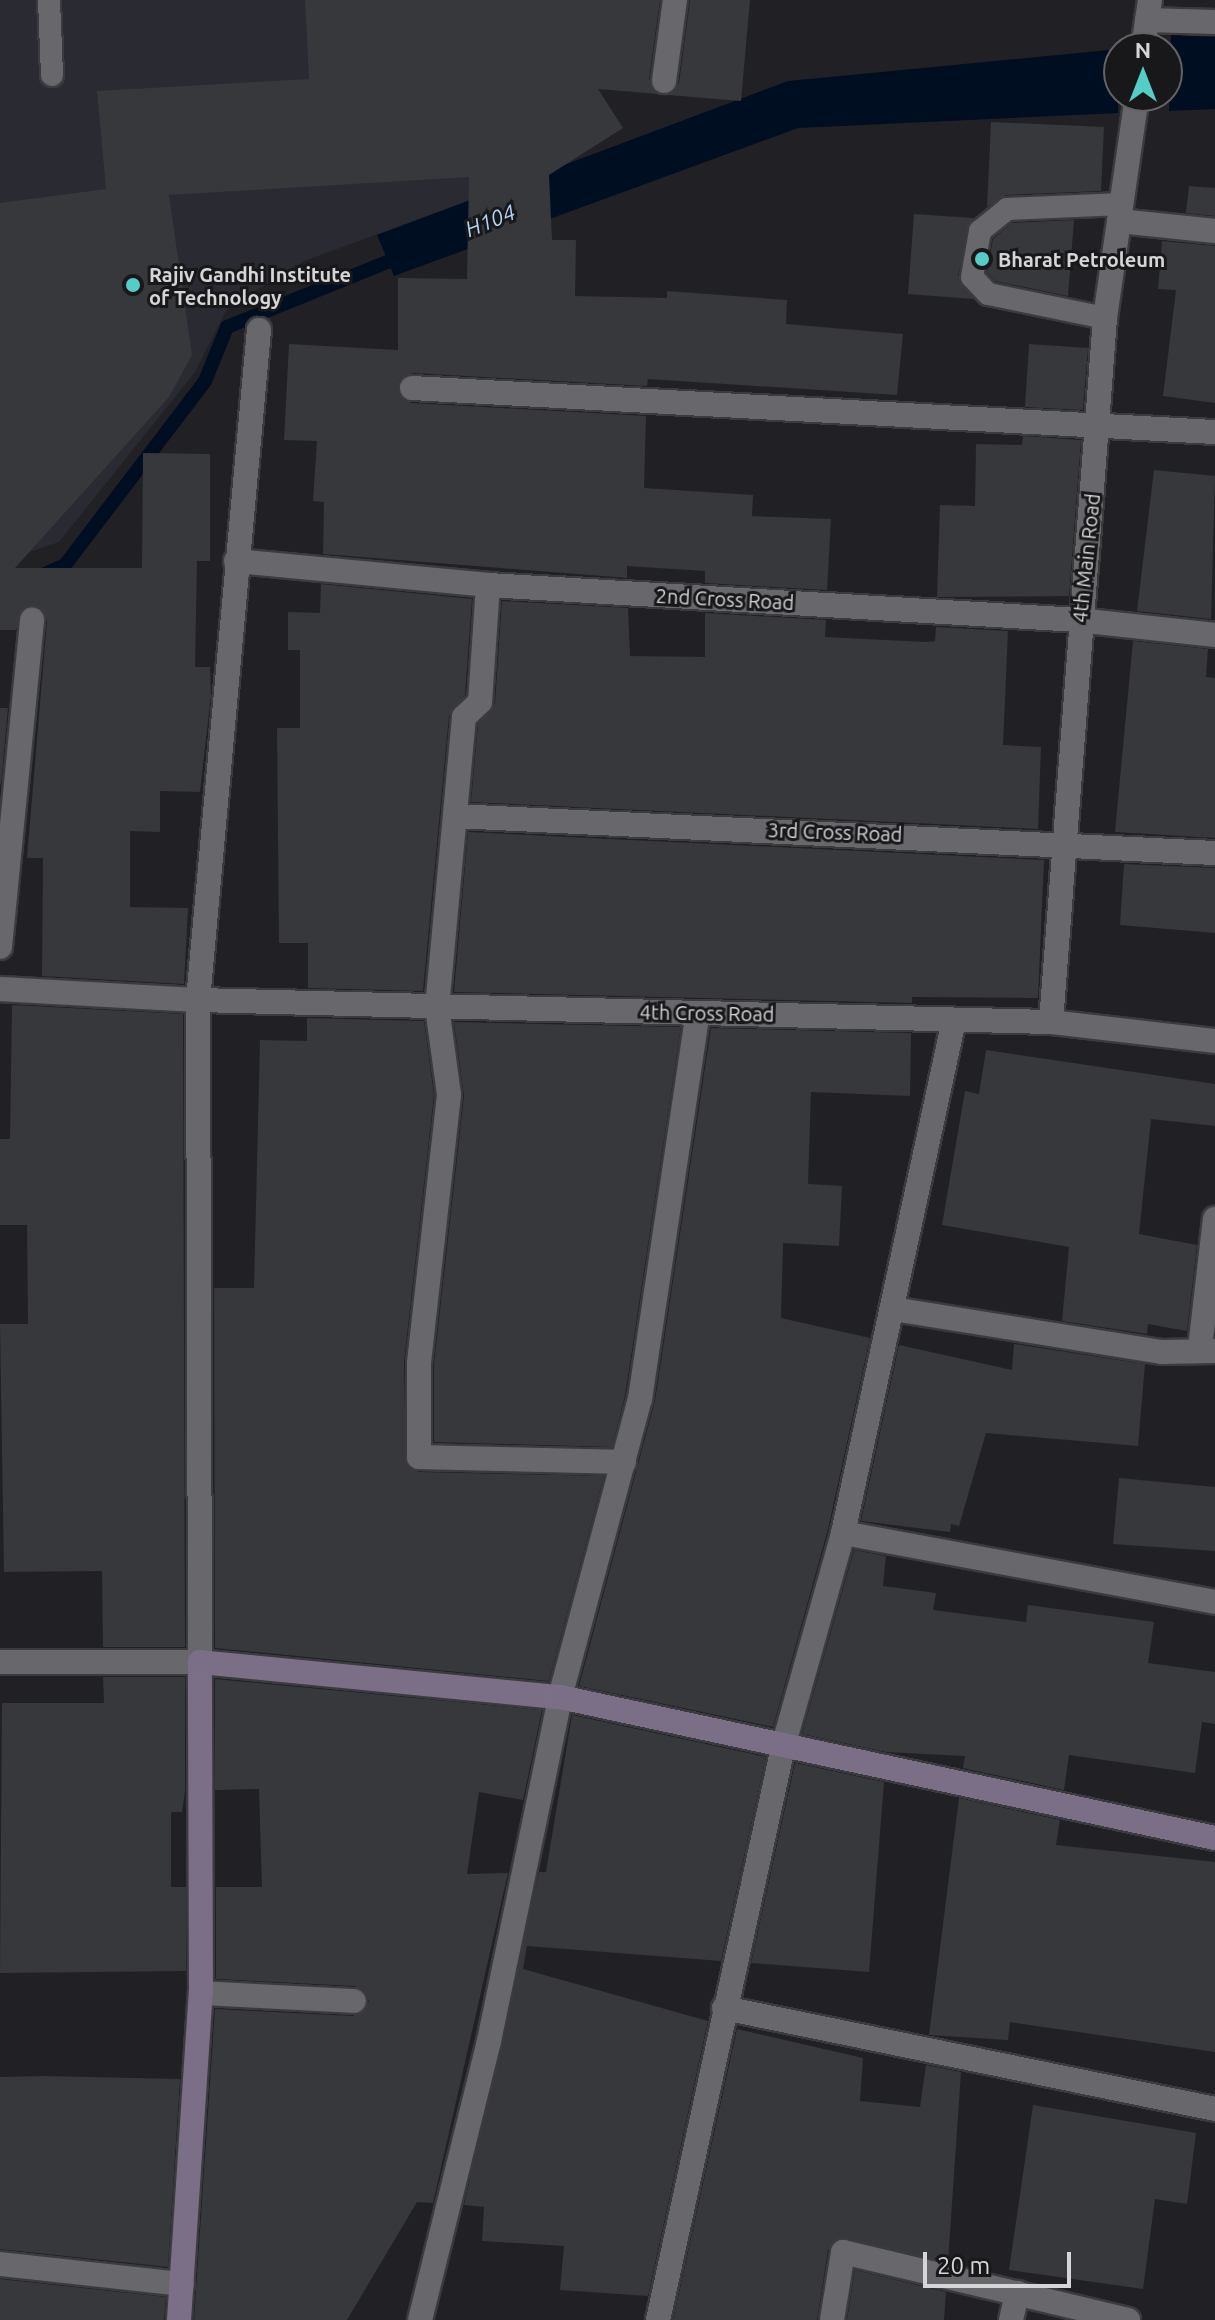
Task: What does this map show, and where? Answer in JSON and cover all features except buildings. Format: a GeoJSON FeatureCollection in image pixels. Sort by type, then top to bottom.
{"type":"FeatureCollection","features":[{"type":"Feature","properties":{"kind":"street"},"geometry":{"type":"LineString","coordinates":[[664,81],[675,0]]}},
{"type":"Feature","properties":{"kind":"street"},"geometry":{"type":"LineString","coordinates":[[1146,32],[1149,10],[1215,22]]}},
{"type":"Feature","properties":{"kind":"street","name":"4th Main Road"},"geometry":{"type":"LineString","coordinates":[[1051,1022],[1078,620],[1100,429],[1105,318],[1135,112]]}},
{"type":"Feature","properties":{"kind":"street"},"geometry":{"type":"LineString","coordinates":[[1121,213],[1215,231]]}},
{"type":"Feature","properties":{"kind":"street"},"geometry":{"type":"LineString","coordinates":[[179,2320],[201,1993],[198,1000],[259,330]]}},
{"type":"Feature","properties":{"kind":"street"},"geometry":{"type":"LineString","coordinates":[[412,388],[1100,429],[1215,432]]}},
{"type":"Feature","properties":{"kind":"street","name":"2nd Cross Road"},"geometry":{"type":"LineString","coordinates":[[236,561],[488,585],[1078,620],[1215,635]]}},
{"type":"Feature","properties":{"kind":"street"},"geometry":{"type":"LineString","coordinates":[[488,585],[480,702],[464,717],[437,1007],[449,1095],[419,1363],[419,1457],[624,1462]]}},
{"type":"Feature","properties":{"kind":"street"},"geometry":{"type":"LineString","coordinates":[[0,947],[32,620]]}},
{"type":"Feature","properties":{"kind":"street","name":"3rd Cross Road"},"geometry":{"type":"LineString","coordinates":[[455,816],[1063,842],[1215,853]]}},
{"type":"Feature","properties":{"kind":"street","name":"4th Cross Road"},"geometry":{"type":"LineString","coordinates":[[0,989],[198,1000],[1051,1022],[1215,1041]]}},
{"type":"Feature","properties":{"kind":"street"},"geometry":{"type":"LineString","coordinates":[[420,2320],[489,2041],[560,1697],[640,1399],[698,1013]]}},
{"type":"Feature","properties":{"kind":"street"},"geometry":{"type":"LineString","coordinates":[[658,2320],[783,1747],[843,1533],[954,1020]]}},
{"type":"Feature","properties":{"kind":"street"},"geometry":{"type":"LineString","coordinates":[[893,1309],[1162,1352],[1208,1349],[1215,1219]]}},
{"type":"Feature","properties":{"kind":"street"},"geometry":{"type":"LineString","coordinates":[[843,1533],[1215,1602]]}},
{"type":"Feature","properties":{"kind":"street"},"geometry":{"type":"LineString","coordinates":[[0,1662],[200,1662],[560,1697],[1215,1838]]}},
{"type":"Feature","properties":{"kind":"street"},"geometry":{"type":"LineString","coordinates":[[201,1993],[354,2001]]}},
{"type":"Feature","properties":{"kind":"street"},"geometry":{"type":"LineString","coordinates":[[724,2008],[1215,2109]]}},
{"type":"Feature","properties":{"kind":"street"},"geometry":{"type":"LineString","coordinates":[[832,2320],[843,2252],[1128,2320]]}},
{"type":"Feature","properties":{"kind":"street"},"geometry":{"type":"LineString","coordinates":[[0,2264],[182,2284]]}},
{"type":"Feature","properties":{"kind":"street"},"geometry":{"type":"LineString","coordinates":[[1011,2320],[1017,2293]]}},
{"type":"Feature","properties":{"kind":"lane"},"geometry":{"type":"LineString","coordinates":[[49,0],[52,75]]}},
{"type":"Feature","properties":{"kind":"lane"},"geometry":{"type":"LineString","coordinates":[[1105,318],[988,294],[972,277],[980,231],[1007,209],[1121,213]]}},
{"type":"Feature","properties":{"kind":"shaded area","name":"Rajiv Gandhi Institute of Technology"},"geometry":{"type":"Polygon","coordinates":[[[0,0],[507,0],[508,186],[304,261],[227,309],[195,372],[59,542],[0,562],[0,0]]]}},
{"type":"Feature","properties":{"kind":"water"},"geometry":{"type":"Polygon","coordinates":[[[1183,36],[1215,37],[1215,109],[1183,110],[1183,36]]]}},
{"type":"Feature","properties":{"kind":"water"},"geometry":{"type":"Polygon","coordinates":[[[1103,51],[1103,112],[1118,113],[798,128],[394,276],[377,235],[788,81],[1103,51]]]}},
{"type":"Feature","properties":{"kind":"waterway","name":"H104"},"geometry":{"type":"LineString","coordinates":[[45,574],[65,565],[205,381],[227,327],[404,255]]}},
{"type":"Feature","properties":{"kind":"place","name":"Bharat Petroleum"},"geometry":{"type":"Point","coordinates":[982,259]}},
{"type":"Feature","properties":{"kind":"place","name":"Rajiv Gandhi Institute of Technology"},"geometry":{"type":"Point","coordinates":[133,285]}}]}
